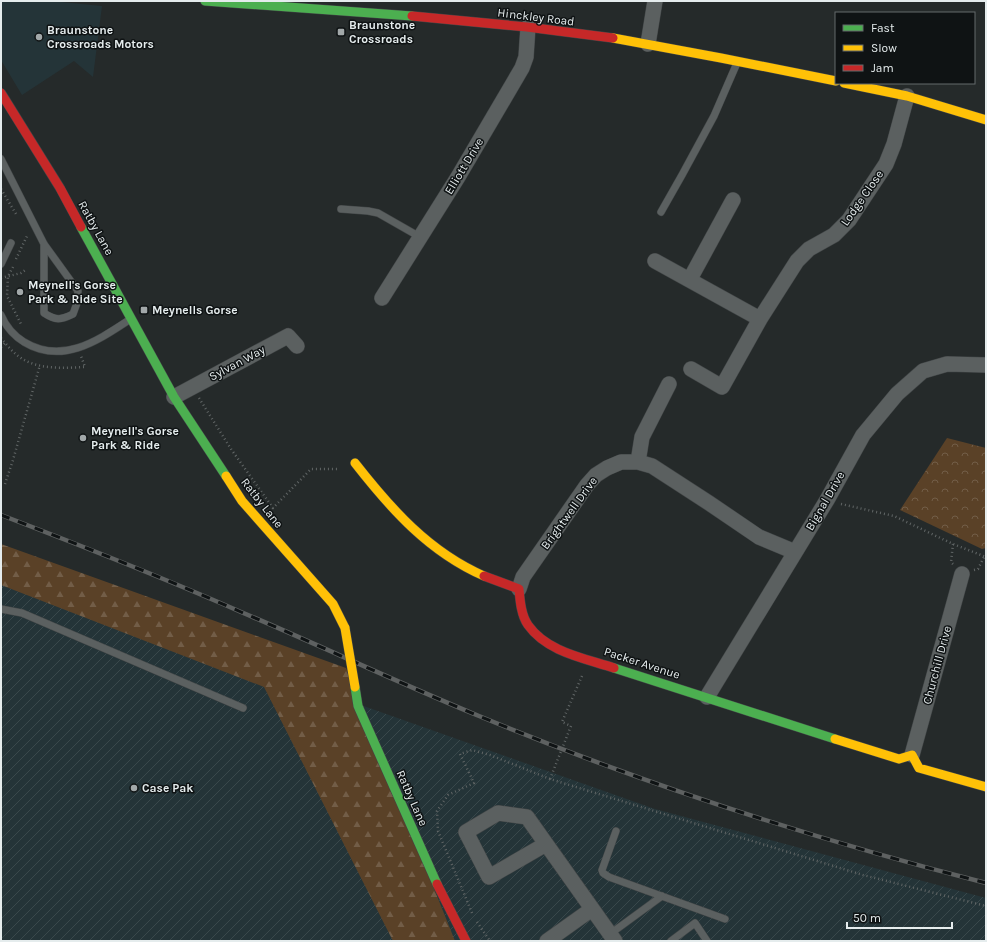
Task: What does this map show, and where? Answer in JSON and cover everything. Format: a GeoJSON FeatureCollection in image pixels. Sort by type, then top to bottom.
{"type":"FeatureCollection","features":[{"type":"Feature","properties":{"kind":"main road","name":"Hinckley Road"},"geometry":{"type":"LineString","coordinates":[[205,1],[271,4],[528,27],[648,44],[835,81]]}},
{"type":"Feature","properties":{"kind":"main road"},"geometry":{"type":"LineString","coordinates":[[849,84],[907,96],[986,120]]}},
{"type":"Feature","properties":{"kind":"main road","name":"Ratby Lane"},"geometry":{"type":"LineString","coordinates":[[1,93],[60,188],[174,397],[242,501],[333,604],[345,628],[358,706],[444,900],[466,941]]}},
{"type":"Feature","properties":{"kind":"main road"},"geometry":{"type":"LineString","coordinates":[[355,464],[380,496],[403,520],[431,544],[457,562],[487,578],[519,590]]}},
{"type":"Feature","properties":{"kind":"main road","name":"Packer Avenue"},"geometry":{"type":"LineString","coordinates":[[519,590],[520,603],[527,624],[544,642],[561,651],[899,759],[912,755]]}},
{"type":"Feature","properties":{"kind":"main road"},"geometry":{"type":"LineString","coordinates":[[912,755],[919,768],[986,787]]}},
{"type":"Feature","properties":{"kind":"street"},"geometry":{"type":"LineString","coordinates":[[648,44],[655,1]]}},
{"type":"Feature","properties":{"kind":"street","name":"Elliott Drive"},"geometry":{"type":"LineString","coordinates":[[382,298],[458,177],[522,68],[526,57],[528,27]]}},
{"type":"Feature","properties":{"kind":"street","name":"Lodge Close"},"geometry":{"type":"LineString","coordinates":[[691,369],[722,387],[760,320],[797,261],[809,249],[834,235],[849,220],[886,164],[907,96]]}},
{"type":"Feature","properties":{"kind":"street"},"geometry":{"type":"LineString","coordinates":[[690,279],[733,200]]}},
{"type":"Feature","properties":{"kind":"street"},"geometry":{"type":"LineString","coordinates":[[655,260],[760,320]]}},
{"type":"Feature","properties":{"kind":"street","name":"Sylvan Way"},"geometry":{"type":"LineString","coordinates":[[174,397],[288,336],[297,346]]}},
{"type":"Feature","properties":{"kind":"street","name":"Bignal Drive"},"geometry":{"type":"LineString","coordinates":[[707,697],[826,500],[863,435],[897,394],[923,372],[947,364],[986,366]]}},
{"type":"Feature","properties":{"kind":"street"},"geometry":{"type":"LineString","coordinates":[[638,462],[642,437],[669,384]]}},
{"type":"Feature","properties":{"kind":"street","name":"Brightwell Drive"},"geometry":{"type":"LineString","coordinates":[[519,590],[524,577],[587,485],[596,475],[621,462],[638,462],[652,466],[759,537],[795,552]]}},
{"type":"Feature","properties":{"kind":"street","name":"Churchill Drive"},"geometry":{"type":"LineString","coordinates":[[912,755],[962,574]]}},
{"type":"Feature","properties":{"kind":"street"},"geometry":{"type":"LineString","coordinates":[[546,844],[489,877],[466,832],[498,813],[527,817],[612,937]]}},
{"type":"Feature","properties":{"kind":"street"},"geometry":{"type":"LineString","coordinates":[[547,941],[592,909]]}},
{"type":"Feature","properties":{"kind":"lane"},"geometry":{"type":"LineString","coordinates":[[661,212],[714,116],[738,61]]}},
{"type":"Feature","properties":{"kind":"lane"},"geometry":{"type":"LineString","coordinates":[[1,159],[44,244],[78,291],[77,303],[73,314],[62,320],[52,318],[44,313],[44,244]]}},
{"type":"Feature","properties":{"kind":"lane"},"geometry":{"type":"LineString","coordinates":[[341,209],[378,213],[420,238]]}},
{"type":"Feature","properties":{"kind":"lane"},"geometry":{"type":"LineString","coordinates":[[1,264],[11,242]]}},
{"type":"Feature","properties":{"kind":"lane"},"geometry":{"type":"LineString","coordinates":[[1,315],[8,330],[17,338],[30,346],[47,352],[69,351],[103,337],[132,319]]}},
{"type":"Feature","properties":{"kind":"lane"},"geometry":{"type":"LineString","coordinates":[[1,609],[22,613],[243,708]]}},
{"type":"Feature","properties":{"kind":"lane"},"geometry":{"type":"LineString","coordinates":[[616,831],[602,870],[603,873],[609,877],[725,919]]}},
{"type":"Feature","properties":{"kind":"lane"},"geometry":{"type":"LineString","coordinates":[[612,937],[662,896]]}},
{"type":"Feature","properties":{"kind":"lane"},"geometry":{"type":"LineString","coordinates":[[671,941],[695,923],[708,941]]}},
{"type":"Feature","properties":{"kind":"path"},"geometry":{"type":"LineString","coordinates":[[1,189],[17,217]]}},
{"type":"Feature","properties":{"kind":"path"},"geometry":{"type":"LineString","coordinates":[[24,231],[27,236],[8,276],[7,296],[22,327],[26,330]]}},
{"type":"Feature","properties":{"kind":"path"},"geometry":{"type":"LineString","coordinates":[[1,278],[27,270]]}},
{"type":"Feature","properties":{"kind":"path"},"geometry":{"type":"LineString","coordinates":[[1,347],[5,343]]}},
{"type":"Feature","properties":{"kind":"path"},"geometry":{"type":"LineString","coordinates":[[5,484],[40,366]]}},
{"type":"Feature","properties":{"kind":"path"},"geometry":{"type":"LineString","coordinates":[[193,387],[231,449],[273,508],[311,469],[350,469],[355,464]]}},
{"type":"Feature","properties":{"kind":"path"},"geometry":{"type":"LineString","coordinates":[[826,500],[894,516],[953,544],[986,557]]}},
{"type":"Feature","properties":{"kind":"path"},"geometry":{"type":"LineString","coordinates":[[953,544],[951,562],[962,574]]}},
{"type":"Feature","properties":{"kind":"path"},"geometry":{"type":"LineString","coordinates":[[550,779],[571,726],[562,722],[589,659]]}},
{"type":"Feature","properties":{"kind":"path"},"geometry":{"type":"LineString","coordinates":[[490,941],[474,917],[438,831],[438,811],[448,795],[474,783],[460,754],[472,750],[490,755],[550,779],[863,875],[986,906]]}},
{"type":"Feature","properties":{"kind":"shaded area"},"geometry":{"type":"Polygon","coordinates":[[[1,1],[51,1],[102,6],[93,77],[74,61],[22,95],[1,60],[1,1]]]}},
{"type":"Feature","properties":{"kind":"shaded area"},"geometry":{"type":"Polygon","coordinates":[[[1,578],[655,809],[986,898],[986,941],[1,941],[1,578]]]}},
{"type":"Feature","properties":{"kind":"green space"},"geometry":{"type":"Polygon","coordinates":[[[947,438],[986,448],[986,548],[982,549],[900,510],[947,438]]]}},
{"type":"Feature","properties":{"kind":"green space"},"geometry":{"type":"Polygon","coordinates":[[[1,544],[346,668],[455,941],[393,941],[264,687],[1,585],[1,544]]]}},
{"type":"Feature","properties":{"kind":"railway"},"geometry":{"type":"LineString","coordinates":[[1,515],[182,586],[479,716],[604,765],[793,829],[986,883]]}},
{"type":"Feature","properties":{"kind":"traffic: fast"},"geometry":{"type":"LineString","coordinates":[[205,1],[412,16]]}},
{"type":"Feature","properties":{"kind":"traffic: fast"},"geometry":{"type":"LineString","coordinates":[[81,227],[174,397],[226,476]]}},
{"type":"Feature","properties":{"kind":"traffic: fast"},"geometry":{"type":"LineString","coordinates":[[614,668],[835,739]]}},
{"type":"Feature","properties":{"kind":"traffic: fast"},"geometry":{"type":"LineString","coordinates":[[355,687],[358,706],[437,884]]}},
{"type":"Feature","properties":{"kind":"traffic: slow"},"geometry":{"type":"LineString","coordinates":[[613,38],[835,81]]}},
{"type":"Feature","properties":{"kind":"traffic: slow"},"geometry":{"type":"LineString","coordinates":[[849,84],[907,96],[986,120]]}},
{"type":"Feature","properties":{"kind":"traffic: slow"},"geometry":{"type":"LineString","coordinates":[[355,463],[397,513],[412,528],[446,555],[484,576]]}},
{"type":"Feature","properties":{"kind":"traffic: slow"},"geometry":{"type":"LineString","coordinates":[[226,476],[242,501],[333,604],[345,628]]}},
{"type":"Feature","properties":{"kind":"traffic: slow"},"geometry":{"type":"LineString","coordinates":[[345,628],[355,687]]}},
{"type":"Feature","properties":{"kind":"traffic: slow"},"geometry":{"type":"LineString","coordinates":[[835,739],[899,759],[912,755],[919,768],[986,787]]}},
{"type":"Feature","properties":{"kind":"traffic: jam"},"geometry":{"type":"LineString","coordinates":[[412,16],[527,27],[613,38]]}},
{"type":"Feature","properties":{"kind":"traffic: jam"},"geometry":{"type":"LineString","coordinates":[[1,93],[60,188],[81,227]]}},
{"type":"Feature","properties":{"kind":"traffic: jam"},"geometry":{"type":"LineString","coordinates":[[484,576],[519,589],[524,617],[528,625],[545,642],[567,653],[614,668]]}},
{"type":"Feature","properties":{"kind":"traffic: jam"},"geometry":{"type":"LineString","coordinates":[[437,884],[466,941]]}},
{"type":"Feature","properties":{"kind":"place","name":"Braunstone Crossroads"},"geometry":{"type":"Point","coordinates":[341,32]}},
{"type":"Feature","properties":{"kind":"place","name":"Braunstone Crossroads Motors"},"geometry":{"type":"Point","coordinates":[39,37]}},
{"type":"Feature","properties":{"kind":"place","name":"Meynell's Gorse Park & Ride Site"},"geometry":{"type":"Point","coordinates":[20,292]}},
{"type":"Feature","properties":{"kind":"place","name":"Meynells Gorse"},"geometry":{"type":"Point","coordinates":[144,310]}},
{"type":"Feature","properties":{"kind":"place","name":"Meynell's Gorse Park & Ride"},"geometry":{"type":"Point","coordinates":[83,438]}},
{"type":"Feature","properties":{"kind":"place","name":"Case Pak"},"geometry":{"type":"Point","coordinates":[134,788]}}]}
